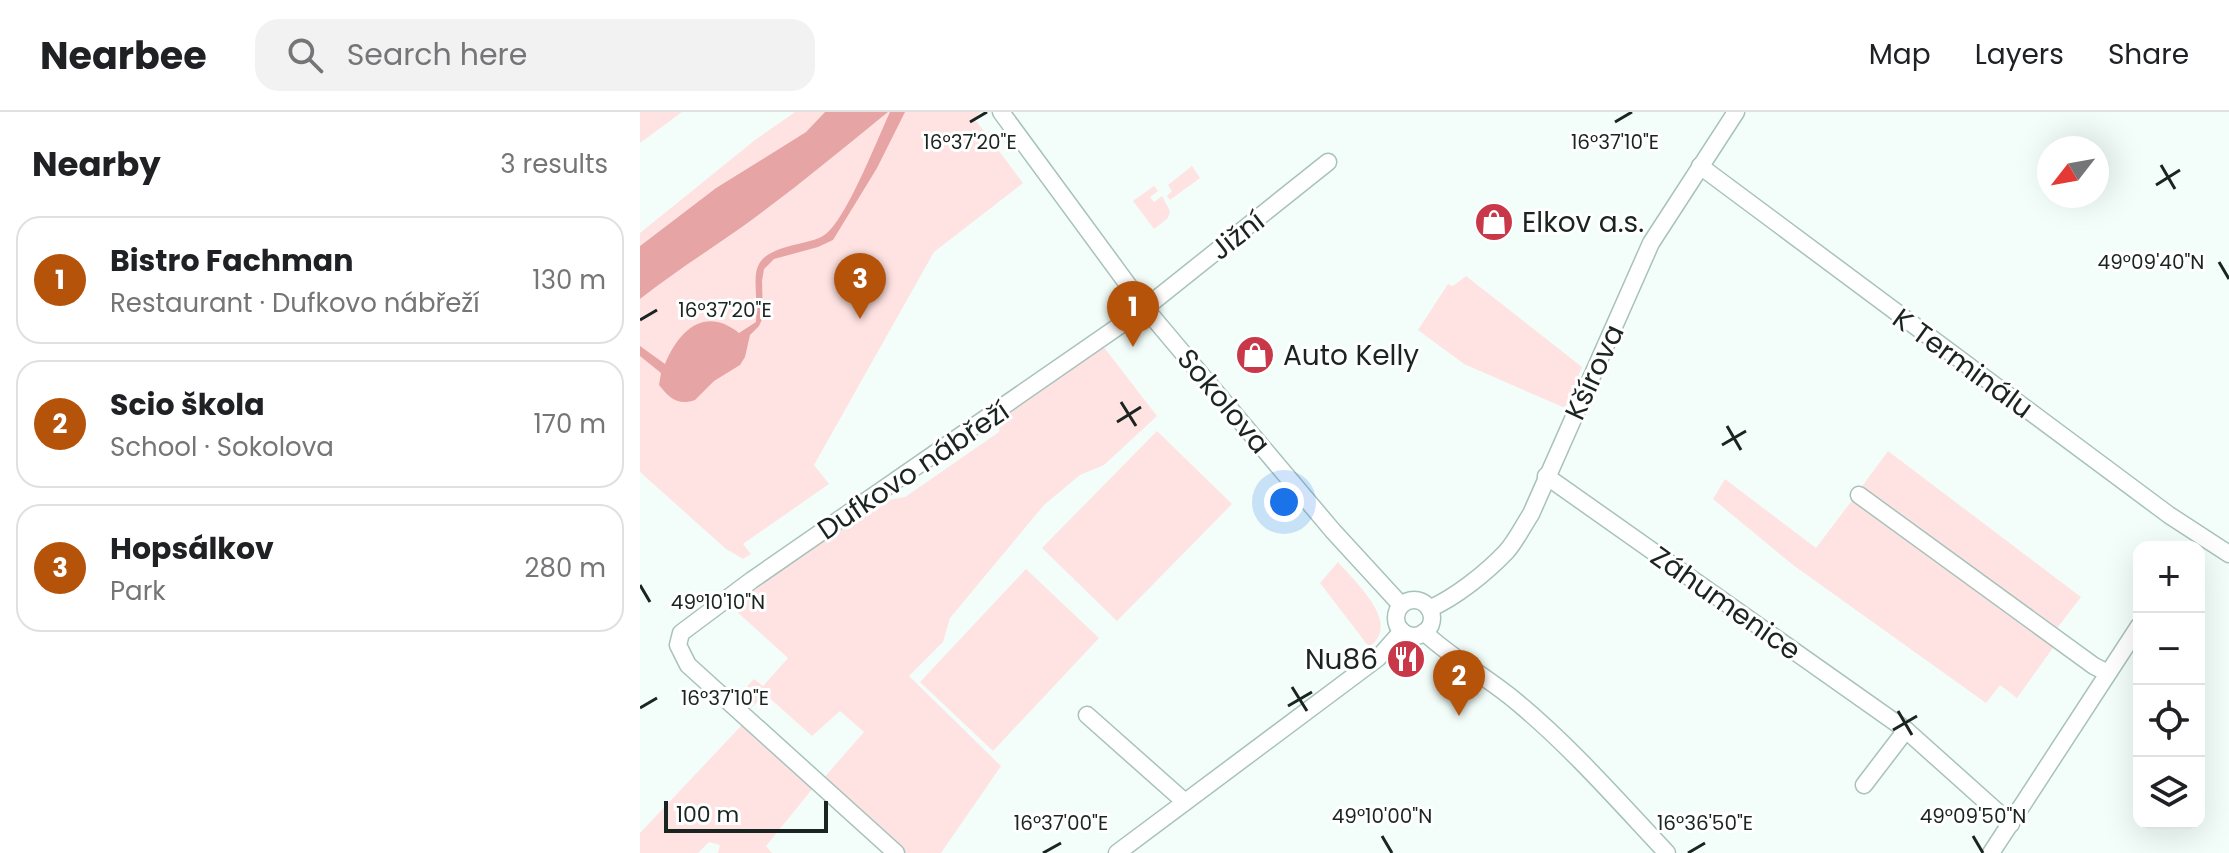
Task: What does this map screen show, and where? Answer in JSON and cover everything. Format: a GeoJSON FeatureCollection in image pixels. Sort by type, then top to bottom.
{"type":"FeatureCollection","features":[{"type":"Feature","properties":{"kind":"street","name":"Sokolova"},"geometry":{"type":"LineString","coordinates":[[1001,112],[1145,308],[1333,531],[1401,605]]}},
{"type":"Feature","properties":{"kind":"street","name":"Kšírova"},"geometry":{"type":"LineString","coordinates":[[1429,609],[1460,589],[1507,551],[1531,514],[1641,263],[1736,112]]}},
{"type":"Feature","properties":{"kind":"street","name":"Jižní"},"geometry":{"type":"LineString","coordinates":[[1145,308],[1328,162]]}},
{"type":"Feature","properties":{"kind":"street","name":"K Terminálu"},"geometry":{"type":"LineString","coordinates":[[1700,166],[2195,541]]}},
{"type":"Feature","properties":{"kind":"street","name":"Dufkovo nábřeží"},"geometry":{"type":"LineString","coordinates":[[896,853],[688,665],[678,645],[681,633],[752,580],[1145,308]]}},
{"type":"Feature","properties":{"kind":"street","name":"Záhumenice"},"geometry":{"type":"LineString","coordinates":[[1546,476],[1906,730],[2011,824]]}},
{"type":"Feature","properties":{"kind":"street"},"geometry":{"type":"LineString","coordinates":[[1859,495],[2094,666],[2108,673]]}},
{"type":"Feature","properties":{"kind":"street","name":"K Terminálu"},"geometry":{"type":"LineString","coordinates":[[2205,545],[2229,554]]}},
{"type":"Feature","properties":{"kind":"street"},"geometry":{"type":"LineString","coordinates":[[1414,600],[1429,609],[1431,623],[1424,632],[1411,635],[1402,631],[1396,617],[1401,605],[1414,600]]}},
{"type":"Feature","properties":{"kind":"street"},"geometry":{"type":"LineString","coordinates":[[1117,853],[1378,658],[1402,631]]}},
{"type":"Feature","properties":{"kind":"street"},"geometry":{"type":"LineString","coordinates":[[1424,632],[1535,717],[1667,853]]}},
{"type":"Feature","properties":{"kind":"street"},"geometry":{"type":"LineString","coordinates":[[1991,853],[2133,635]]}},
{"type":"Feature","properties":{"kind":"street"},"geometry":{"type":"LineString","coordinates":[[1087,715],[1185,802]]}},
{"type":"Feature","properties":{"kind":"street"},"geometry":{"type":"LineString","coordinates":[[1864,785],[1906,730]]}},
{"type":"Feature","properties":{"kind":"shaded area"},"geometry":{"type":"Polygon","coordinates":[[[640,112],[682,112],[640,143],[640,112]]]}},
{"type":"Feature","properties":{"kind":"shaded area"},"geometry":{"type":"Polygon","coordinates":[[[795,112],[825,112],[806,132],[716,188],[640,246],[640,233],[755,140],[795,112]]]}},
{"type":"Feature","properties":{"kind":"shaded area"},"geometry":{"type":"Polygon","coordinates":[[[825,112],[888,112],[761,213],[640,299],[640,246],[716,188],[806,132],[825,112]]]}},
{"type":"Feature","properties":{"kind":"shaded area"},"geometry":{"type":"Polygon","coordinates":[[[888,112],[981,112],[974,118],[1023,183],[934,252],[814,465],[829,484],[743,544],[751,554],[743,559],[726,549],[640,472],[640,299],[761,213],[888,112]]]}},
{"type":"Feature","properties":{"kind":"shaded area"},"geometry":{"type":"Polygon","coordinates":[[[890,112],[905,112],[877,168],[833,240],[774,259],[764,269],[763,317],[750,335],[740,365],[714,381],[695,400],[684,402],[670,397],[659,385],[661,373],[640,356],[640,346],[665,364],[678,341],[694,326],[715,322],[739,333],[756,322],[756,280],[760,262],[780,249],[821,237],[835,224],[853,194],[890,112]]]}},
{"type":"Feature","properties":{"kind":"shaded area"},"geometry":{"type":"Polygon","coordinates":[[[1192,166],[1200,178],[1170,200],[1167,196],[1172,191],[1168,185],[1192,166]]]}},
{"type":"Feature","properties":{"kind":"shaded area"},"geometry":{"type":"Polygon","coordinates":[[[1154,186],[1158,191],[1150,197],[1154,202],[1162,196],[1170,211],[1168,218],[1154,229],[1133,201],[1154,186]]]}},
{"type":"Feature","properties":{"kind":"shaded area"},"geometry":{"type":"Polygon","coordinates":[[[1466,276],[1582,367],[1565,408],[1464,364],[1418,330],[1448,284],[1453,286],[1466,276]]]}},
{"type":"Feature","properties":{"kind":"shaded area"},"geometry":{"type":"Polygon","coordinates":[[[1103,346],[1157,416],[1104,465],[1080,475],[1044,505],[950,618],[943,642],[909,676],[1001,766],[941,853],[902,853],[822,780],[864,732],[840,711],[812,736],[765,694],[751,708],[738,696],[754,679],[763,686],[788,658],[735,610],[733,601],[877,502],[905,497],[999,432],[1001,418],[1103,346]]]}},
{"type":"Feature","properties":{"kind":"shaded area"},"geometry":{"type":"Polygon","coordinates":[[[1157,431],[1232,504],[1117,621],[1042,548],[1157,431]]]}},
{"type":"Feature","properties":{"kind":"shaded area"},"geometry":{"type":"Polygon","coordinates":[[[1888,451],[2081,597],[2055,631],[1860,489],[1888,451]]]}},
{"type":"Feature","properties":{"kind":"shaded area"},"geometry":{"type":"Polygon","coordinates":[[[1725,479],[1816,548],[1856,495],[2055,645],[2017,698],[2000,685],[1986,703],[1793,565],[1713,499],[1725,479]]]}},
{"type":"Feature","properties":{"kind":"shaded area"},"geometry":{"type":"Polygon","coordinates":[[[1338,562],[1373,603],[1379,615],[1381,627],[1378,638],[1369,647],[1320,583],[1338,562]]]}},
{"type":"Feature","properties":{"kind":"shaded area"},"geometry":{"type":"Polygon","coordinates":[[[1026,569],[1099,638],[993,751],[920,682],[1026,569]]]}},
{"type":"Feature","properties":{"kind":"shaded area"},"geometry":{"type":"Polygon","coordinates":[[[741,726],[813,788],[766,846],[772,853],[718,853],[720,845],[709,842],[698,853],[640,853],[640,833],[741,726]]]}},
{"type":"Feature","properties":{"kind":"place","name":"Elkov a.s."},"geometry":{"type":"Point","coordinates":[1494,222]}},
{"type":"Feature","properties":{"kind":"place","name":"Hopsálkov"},"geometry":{"type":"Point","coordinates":[860,319]}},
{"type":"Feature","properties":{"kind":"place","name":"Bistro Fachman"},"geometry":{"type":"Point","coordinates":[1133,347]}},
{"type":"Feature","properties":{"kind":"place","name":"Auto Kelly"},"geometry":{"type":"Point","coordinates":[1255,355]}},
{"type":"Feature","properties":{"kind":"place","name":"Nu86"},"geometry":{"type":"Point","coordinates":[1406,659]}},
{"type":"Feature","properties":{"kind":"place","name":"Scio škola"},"geometry":{"type":"Point","coordinates":[1459,716]}}]}
